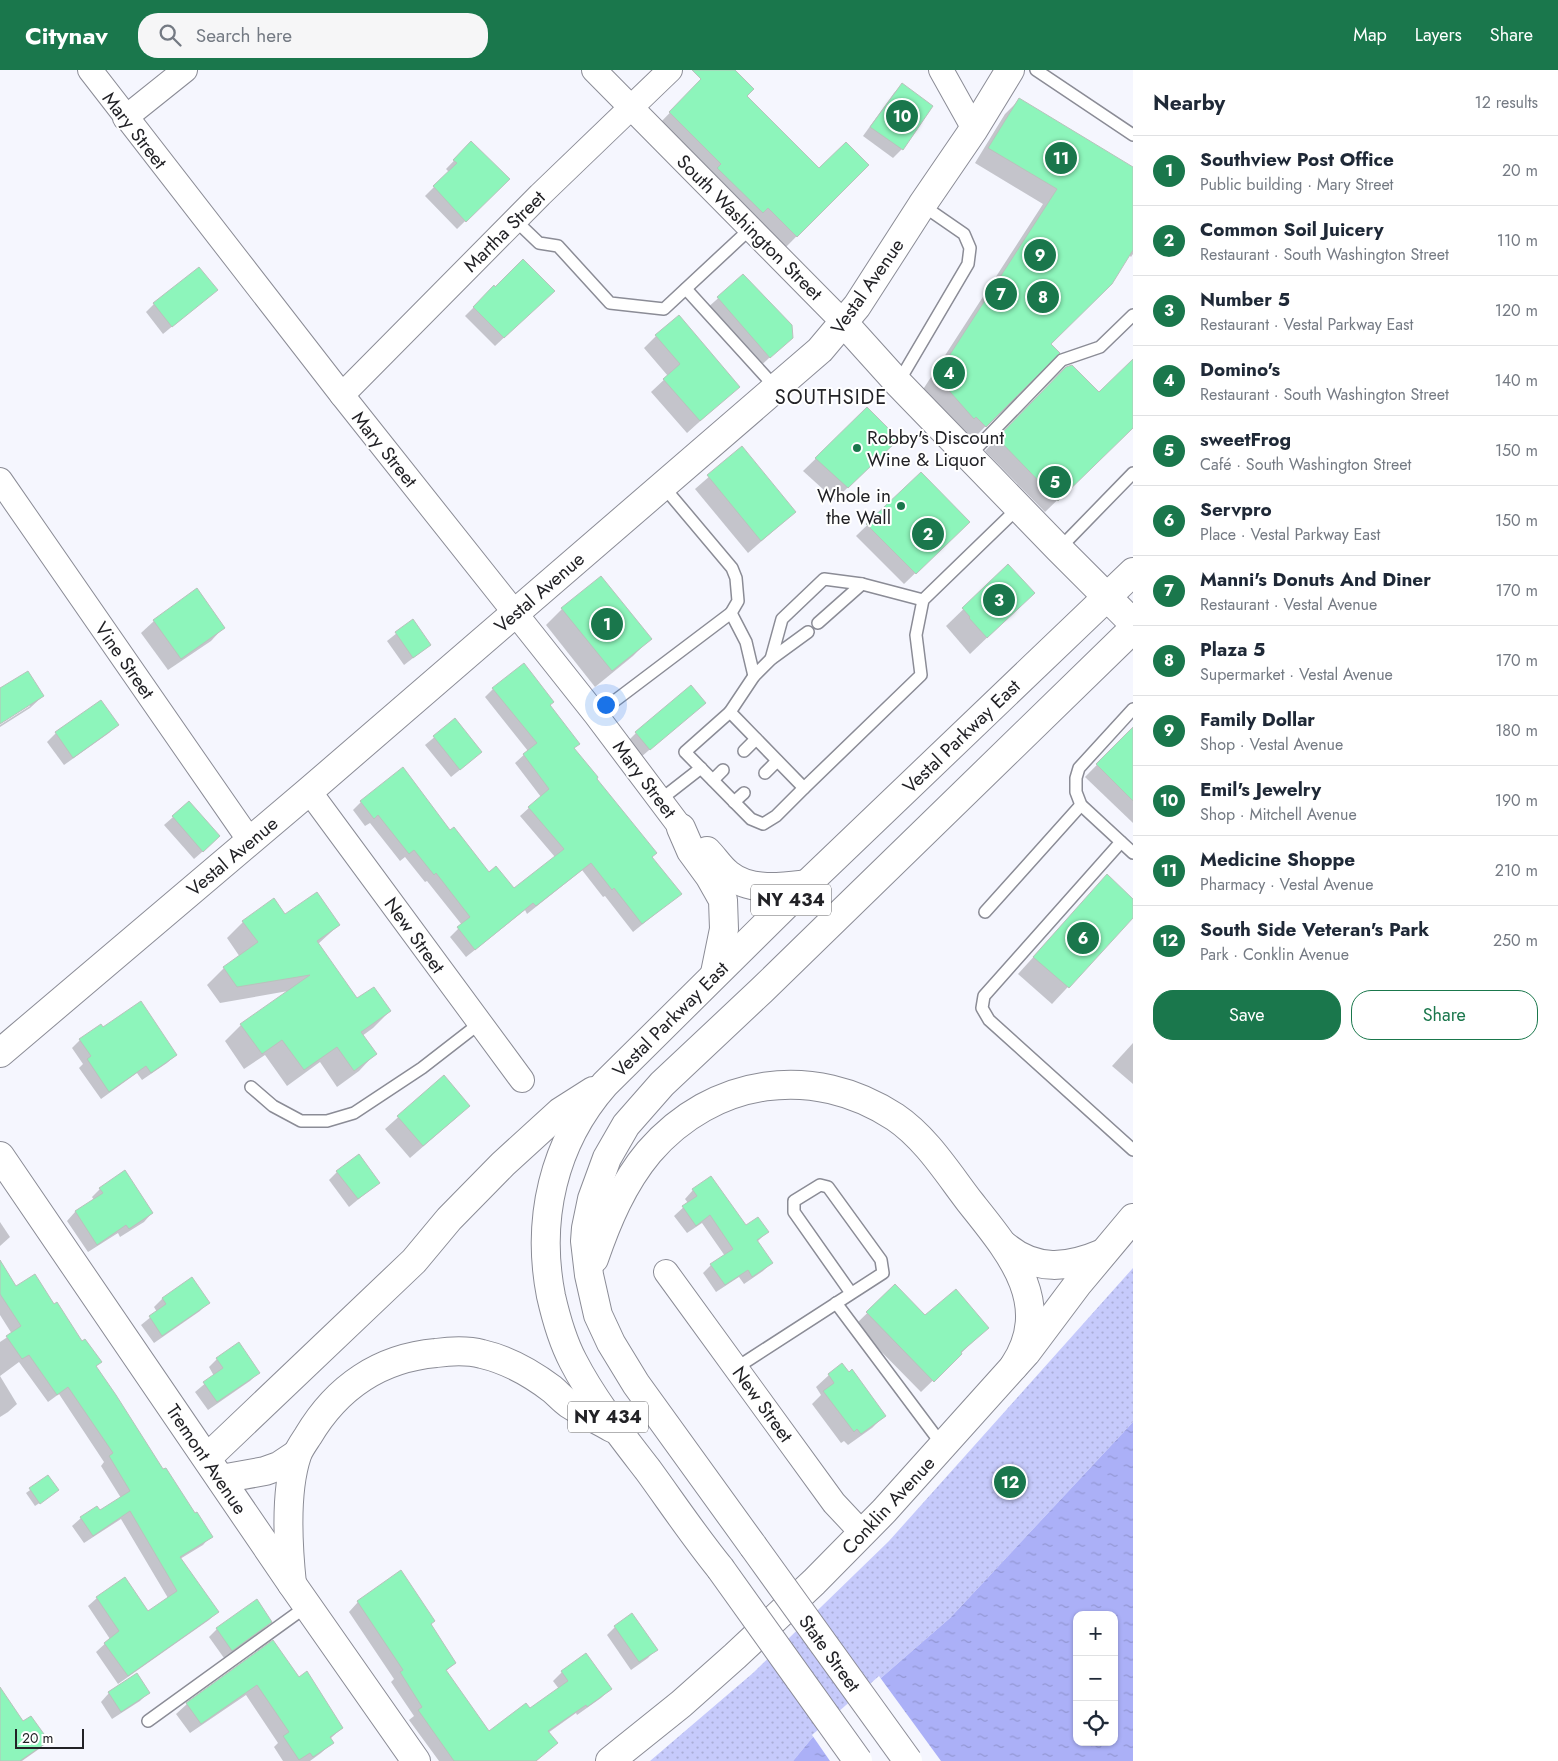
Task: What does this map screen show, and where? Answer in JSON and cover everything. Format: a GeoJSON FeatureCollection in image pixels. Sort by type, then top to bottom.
{"type":"FeatureCollection","features":[{"type":"Feature","properties":{"kind":"main road","name":"Vestal Avenue"},"geometry":{"type":"LineString","coordinates":[[0,1053],[309,791],[516,613],[662,484],[820,350],[858,306],[922,205],[974,129],[1010,70]]}},
{"type":"Feature","properties":{"kind":"main road","name":"South Washington Street"},"geometry":{"type":"LineString","coordinates":[[843,322],[968,456],[1133,623]]}},
{"type":"Feature","properties":{"kind":"main road","name":"Vestal Parkway East"},"geometry":{"type":"LineString","coordinates":[[858,1761],[720,1568],[694,1536],[618,1431],[588,1388],[572,1360],[557,1324],[548,1282],[544,1244],[550,1195],[560,1159],[579,1118],[592,1098],[605,1084],[715,973],[1133,572]]}},
{"type":"Feature","properties":{"kind":"main road","name":"NY 434"},"geometry":{"type":"LineString","coordinates":[[589,1275],[585,1240],[587,1221],[594,1192],[618,1136],[637,1111],[662,1084],[769,983],[1133,629]]}},
{"type":"Feature","properties":{"kind":"main road"},"geometry":{"type":"LineString","coordinates":[[681,828],[706,849],[723,870],[735,879],[767,888],[807,884]]}},
{"type":"Feature","properties":{"kind":"main road"},"geometry":{"type":"LineString","coordinates":[[681,828],[692,851],[710,876],[723,900],[724,929],[715,973]]}},
{"type":"Feature","properties":{"kind":"main road"},"geometry":{"type":"LineString","coordinates":[[214,1468],[414,1261],[449,1219],[502,1164],[560,1112],[605,1084]]}},
{"type":"Feature","properties":{"kind":"main road"},"geometry":{"type":"LineString","coordinates":[[589,1275],[602,1234],[620,1195],[658,1142],[682,1122],[706,1106],[746,1090],[771,1085],[810,1085],[836,1090],[872,1104],[895,1117],[906,1126],[925,1144],[1004,1245],[1021,1275],[1027,1292],[1030,1311],[1028,1339],[1021,1356],[1014,1366]]}},
{"type":"Feature","properties":{"kind":"main road","name":"Tremont Avenue"},"geometry":{"type":"LineString","coordinates":[[0,1156],[307,1606],[416,1761]]}},
{"type":"Feature","properties":{"kind":"main road","name":"Conklin Avenue"},"geometry":{"type":"LineString","coordinates":[[610,1761],[681,1704],[735,1656],[863,1534],[1014,1366],[1133,1218]]}},
{"type":"Feature","properties":{"kind":"main road"},"geometry":{"type":"LineString","coordinates":[[1004,1245],[1020,1257],[1035,1263],[1044,1264],[1072,1264],[1103,1253]]}},
{"type":"Feature","properties":{"kind":"main road","name":"State Street"},"geometry":{"type":"LineString","coordinates":[[589,1275],[598,1315],[611,1343],[642,1392],[908,1761]]}},
{"type":"Feature","properties":{"kind":"main road"},"geometry":{"type":"LineString","coordinates":[[292,1584],[289,1558],[290,1502],[297,1454],[327,1407],[344,1390],[360,1378],[382,1367],[412,1356],[448,1352],[479,1353],[534,1375],[568,1404],[618,1431]]}},
{"type":"Feature","properties":{"kind":"main road"},"geometry":{"type":"LineString","coordinates":[[214,1468],[266,1471],[279,1466],[297,1454]]}},
{"type":"Feature","properties":{"kind":"street","name":"Mary Street"},"geometry":{"type":"LineString","coordinates":[[90,70],[125,118],[342,395],[596,715],[681,828]]}},
{"type":"Feature","properties":{"kind":"street"},"geometry":{"type":"LineString","coordinates":[[125,118],[185,70]]}},
{"type":"Feature","properties":{"kind":"street","name":"South Washington Street"},"geometry":{"type":"LineString","coordinates":[[594,70],[843,322]]}},
{"type":"Feature","properties":{"kind":"street","name":"Martha Street"},"geometry":{"type":"LineString","coordinates":[[342,395],[515,220],[670,70]]}},
{"type":"Feature","properties":{"kind":"street"},"geometry":{"type":"LineString","coordinates":[[941,70],[974,129]]}},
{"type":"Feature","properties":{"kind":"street","name":"Vine Street"},"geometry":{"type":"LineString","coordinates":[[0,480],[250,841]]}},
{"type":"Feature","properties":{"kind":"street","name":"New Street"},"geometry":{"type":"LineString","coordinates":[[309,791],[522,1080]]}},
{"type":"Feature","properties":{"kind":"street","name":"New Street"},"geometry":{"type":"LineString","coordinates":[[666,1272],[834,1503],[863,1534]]}},
{"type":"Feature","properties":{"kind":"lane"},"geometry":{"type":"LineString","coordinates":[[1036,70],[1133,136]]}},
{"type":"Feature","properties":{"kind":"lane"},"geometry":{"type":"LineString","coordinates":[[898,383],[968,264],[970,248],[964,234],[922,205]]}},
{"type":"Feature","properties":{"kind":"lane"},"geometry":{"type":"LineString","coordinates":[[515,220],[539,243],[558,246],[610,303],[664,309],[751,228]]}},
{"type":"Feature","properties":{"kind":"lane"},"geometry":{"type":"LineString","coordinates":[[686,289],[776,388]]}},
{"type":"Feature","properties":{"kind":"lane"},"geometry":{"type":"LineString","coordinates":[[968,456],[1062,360],[1100,347],[1133,315]]}},
{"type":"Feature","properties":{"kind":"lane"},"geometry":{"type":"LineString","coordinates":[[1059,549],[1133,473]]}},
{"type":"Feature","properties":{"kind":"lane"},"geometry":{"type":"LineString","coordinates":[[596,715],[731,612],[738,601],[736,578],[732,568],[662,484]]}},
{"type":"Feature","properties":{"kind":"lane"},"geometry":{"type":"LineString","coordinates":[[808,632],[771,659],[754,676],[730,712],[685,752],[751,819],[763,824],[776,816],[921,675],[916,635],[923,600],[1019,507]]}},
{"type":"Feature","properties":{"kind":"lane"},"geometry":{"type":"LineString","coordinates":[[771,659],[782,619],[824,579],[862,584],[923,600]]}},
{"type":"Feature","properties":{"kind":"lane"},"geometry":{"type":"LineString","coordinates":[[818,623],[862,584]]}},
{"type":"Feature","properties":{"kind":"lane"},"geometry":{"type":"LineString","coordinates":[[731,612],[746,642],[754,676]]}},
{"type":"Feature","properties":{"kind":"lane"},"geometry":{"type":"LineString","coordinates":[[1133,709],[1079,768],[1076,778],[1076,792],[1081,805],[1133,853]]}},
{"type":"Feature","properties":{"kind":"lane"},"geometry":{"type":"LineString","coordinates":[[730,712],[804,788]]}},
{"type":"Feature","properties":{"kind":"lane"},"geometry":{"type":"LineString","coordinates":[[744,751],[756,739]]}},
{"type":"Feature","properties":{"kind":"lane"},"geometry":{"type":"LineString","coordinates":[[764,773],[777,761]]}},
{"type":"Feature","properties":{"kind":"lane"},"geometry":{"type":"LineString","coordinates":[[660,800],[701,768]]}},
{"type":"Feature","properties":{"kind":"lane"},"geometry":{"type":"LineString","coordinates":[[713,780],[723,770]]}},
{"type":"Feature","properties":{"kind":"lane"},"geometry":{"type":"LineString","coordinates":[[734,802],[744,793]]}},
{"type":"Feature","properties":{"kind":"lane"},"geometry":{"type":"LineString","coordinates":[[985,912],[1081,805]]}},
{"type":"Feature","properties":{"kind":"lane"},"geometry":{"type":"LineString","coordinates":[[1121,842],[984,996],[982,1008],[989,1020],[1133,1150]]}},
{"type":"Feature","properties":{"kind":"lane"},"geometry":{"type":"LineString","coordinates":[[251,1087],[273,1106],[301,1121],[328,1121],[354,1114],[422,1068],[480,1023]]}},
{"type":"Feature","properties":{"kind":"lane"},"geometry":{"type":"LineString","coordinates":[[736,1368],[883,1273],[881,1260],[828,1186],[820,1185],[794,1201],[794,1212],[851,1293]]}},
{"type":"Feature","properties":{"kind":"lane"},"geometry":{"type":"LineString","coordinates":[[836,1303],[943,1446]]}},
{"type":"Feature","properties":{"kind":"lane"},"geometry":{"type":"LineString","coordinates":[[148,1721],[307,1606]]}},
{"type":"Feature","properties":{"kind":"shaded area"},"geometry":{"type":"Polygon","coordinates":[[[1133,1268],[1133,1422],[950,1618],[812,1738],[793,1761],[650,1761],[753,1673],[889,1541],[1133,1268]]]}},
{"type":"Feature","properties":{"kind":"water"},"geometry":{"type":"Polygon","coordinates":[[[1133,1422],[1133,1761],[793,1761],[812,1738],[950,1618],[1133,1422]]]}},
{"type":"Feature","properties":{"kind":"pier"},"geometry":{"type":"Polygon","coordinates":[[[879,1676],[941,1761],[830,1761],[812,1735],[879,1676]]]}},
{"type":"Feature","properties":{"kind":"building"},"geometry":{"type":"Polygon","coordinates":[[[692,70],[735,70],[754,89],[747,96],[819,168],[846,142],[869,165],[797,237],[768,208],[763,213],[717,168],[721,164],[669,112],[701,79],[692,70]]]}},
{"type":"Feature","properties":{"kind":"building"},"geometry":{"type":"Polygon","coordinates":[[[902,83],[933,106],[903,150],[870,127],[902,83]]]}},
{"type":"Feature","properties":{"kind":"building"},"geometry":{"type":"Polygon","coordinates":[[[1019,98],[1133,167],[1133,250],[1112,284],[1051,344],[1060,353],[986,427],[976,417],[974,419],[936,376],[1057,189],[988,148],[1019,98]]]}},
{"type":"Feature","properties":{"kind":"building"},"geometry":{"type":"Polygon","coordinates":[[[471,141],[510,179],[466,222],[433,186],[457,163],[453,160],[471,141]]]}},
{"type":"Feature","properties":{"kind":"building"},"geometry":{"type":"Polygon","coordinates":[[[523,259],[555,291],[504,338],[473,307],[523,259]]]}},
{"type":"Feature","properties":{"kind":"building"},"geometry":{"type":"Polygon","coordinates":[[[199,267],[218,290],[172,327],[153,303],[199,267]]]}},
{"type":"Feature","properties":{"kind":"building"},"geometry":{"type":"Polygon","coordinates":[[[743,274],[792,325],[793,338],[770,358],[717,297],[743,274]]]}},
{"type":"Feature","properties":{"kind":"building"},"geometry":{"type":"Polygon","coordinates":[[[679,315],[740,387],[700,421],[663,379],[680,364],[655,335],[679,315]]]}},
{"type":"Feature","properties":{"kind":"building"},"geometry":{"type":"Polygon","coordinates":[[[1133,359],[1133,428],[1058,501],[997,438],[1066,367],[1072,365],[1099,392],[1133,359]]]}},
{"type":"Feature","properties":{"kind":"building","name":"Robby's Discount Wine & Liquor"},"geometry":{"type":"Polygon","coordinates":[[[867,407],[899,439],[848,488],[815,458],[867,407]]]}},
{"type":"Feature","properties":{"kind":"building"},"geometry":{"type":"Polygon","coordinates":[[[742,446],[796,512],[761,541],[707,475],[742,446]]]}},
{"type":"Feature","properties":{"kind":"building"},"geometry":{"type":"Polygon","coordinates":[[[921,472],[970,522],[916,574],[866,524],[921,472]]]}},
{"type":"Feature","properties":{"kind":"building"},"geometry":{"type":"Polygon","coordinates":[[[1008,564],[1035,593],[987,638],[962,608],[1008,564]]]}},
{"type":"Feature","properties":{"kind":"building"},"geometry":{"type":"Polygon","coordinates":[[[601,576],[652,639],[612,671],[561,608],[601,576]]]}},
{"type":"Feature","properties":{"kind":"building"},"geometry":{"type":"Polygon","coordinates":[[[197,588],[225,628],[181,659],[153,620],[197,588]]]}},
{"type":"Feature","properties":{"kind":"building"},"geometry":{"type":"Polygon","coordinates":[[[413,619],[431,645],[413,658],[395,632],[413,619]]]}},
{"type":"Feature","properties":{"kind":"building"},"geometry":{"type":"Polygon","coordinates":[[[524,663],[554,702],[550,705],[580,744],[574,748],[657,853],[652,857],[682,894],[642,924],[614,888],[612,890],[591,863],[536,906],[533,903],[475,950],[457,927],[470,917],[436,873],[434,875],[414,850],[409,854],[378,815],[374,819],[360,801],[403,767],[450,830],[454,827],[489,872],[496,866],[514,888],[564,849],[528,807],[549,789],[523,754],[537,743],[492,688],[524,663]]]}},
{"type":"Feature","properties":{"kind":"building"},"geometry":{"type":"Polygon","coordinates":[[[28,671],[44,696],[0,724],[0,688],[28,671]]]}},
{"type":"Feature","properties":{"kind":"building"},"geometry":{"type":"Polygon","coordinates":[[[691,685],[706,703],[650,750],[635,732],[691,685]]]}},
{"type":"Feature","properties":{"kind":"building"},"geometry":{"type":"Polygon","coordinates":[[[101,700],[119,725],[73,758],[55,732],[101,700]]]}},
{"type":"Feature","properties":{"kind":"building"},"geometry":{"type":"Polygon","coordinates":[[[455,718],[482,752],[460,770],[433,736],[455,718]]]}},
{"type":"Feature","properties":{"kind":"building"},"geometry":{"type":"Polygon","coordinates":[[[1133,727],[1133,801],[1096,764],[1133,727]]]}},
{"type":"Feature","properties":{"kind":"building"},"geometry":{"type":"Polygon","coordinates":[[[189,801],[220,836],[203,852],[172,816],[189,801]]]}},
{"type":"Feature","properties":{"kind":"building"},"geometry":{"type":"Polygon","coordinates":[[[1107,874],[1133,899],[1133,918],[1069,988],[1033,957],[1107,874]]]}},
{"type":"Feature","properties":{"kind":"building"},"geometry":{"type":"Polygon","coordinates":[[[317,892],[340,925],[317,941],[357,998],[374,987],[391,1011],[361,1032],[377,1054],[354,1071],[337,1047],[304,1070],[282,1040],[262,1054],[240,1024],[310,975],[237,987],[223,967],[258,942],[242,921],[274,898],[285,914],[317,892]]]}},
{"type":"Feature","properties":{"kind":"building"},"geometry":{"type":"Polygon","coordinates":[[[141,1001],[177,1055],[151,1073],[146,1066],[109,1092],[87,1059],[91,1056],[79,1039],[101,1024],[103,1027],[141,1001]]]}},
{"type":"Feature","properties":{"kind":"building"},"geometry":{"type":"Polygon","coordinates":[[[444,1075],[470,1106],[423,1146],[397,1116],[444,1075]]]}},
{"type":"Feature","properties":{"kind":"building"},"geometry":{"type":"Polygon","coordinates":[[[359,1154],[380,1183],[358,1199],[336,1171],[359,1154]]]}},
{"type":"Feature","properties":{"kind":"building"},"geometry":{"type":"Polygon","coordinates":[[[125,1170],[153,1213],[129,1229],[126,1225],[97,1245],[75,1211],[103,1193],[99,1188],[125,1170]]]}},
{"type":"Feature","properties":{"kind":"building"},"geometry":{"type":"Polygon","coordinates":[[[711,1176],[746,1225],[758,1217],[769,1232],[757,1240],[773,1263],[752,1277],[748,1270],[725,1285],[710,1264],[733,1249],[710,1215],[696,1226],[682,1206],[697,1196],[692,1189],[711,1176]]]}},
{"type":"Feature","properties":{"kind":"building"},"geometry":{"type":"Polygon","coordinates":[[[0,1260],[16,1286],[35,1274],[54,1304],[57,1302],[82,1341],[85,1339],[102,1362],[96,1366],[163,1469],[166,1468],[213,1537],[180,1557],[219,1612],[128,1676],[104,1643],[119,1631],[96,1597],[125,1577],[148,1611],[177,1591],[130,1511],[93,1536],[80,1517],[97,1506],[100,1510],[130,1491],[109,1456],[113,1453],[68,1387],[57,1395],[29,1355],[22,1359],[6,1336],[21,1326],[0,1294],[0,1260]]]}},
{"type":"Feature","properties":{"kind":"building"},"geometry":{"type":"Polygon","coordinates":[[[192,1277],[210,1303],[162,1336],[149,1316],[166,1304],[162,1298],[192,1277]]]}},
{"type":"Feature","properties":{"kind":"building"},"geometry":{"type":"Polygon","coordinates":[[[895,1284],[925,1315],[956,1289],[989,1328],[961,1352],[962,1354],[934,1382],[866,1312],[895,1284]]]}},
{"type":"Feature","properties":{"kind":"building"},"geometry":{"type":"Polygon","coordinates":[[[239,1342],[260,1373],[217,1402],[203,1382],[223,1368],[216,1358],[239,1342]]]}},
{"type":"Feature","properties":{"kind":"building"},"geometry":{"type":"Polygon","coordinates":[[[842,1363],[849,1372],[852,1369],[886,1416],[861,1434],[857,1429],[854,1432],[823,1391],[834,1383],[828,1374],[842,1363]]]}},
{"type":"Feature","properties":{"kind":"building"},"geometry":{"type":"Polygon","coordinates":[[[48,1475],[59,1490],[40,1504],[29,1488],[48,1475]]]}},
{"type":"Feature","properties":{"kind":"building"},"geometry":{"type":"Polygon","coordinates":[[[401,1570],[435,1621],[431,1624],[456,1663],[446,1670],[489,1731],[526,1703],[530,1708],[568,1681],[561,1671],[586,1653],[612,1689],[548,1731],[558,1743],[536,1761],[454,1761],[418,1710],[422,1707],[400,1672],[403,1670],[357,1601],[401,1570]]]}},
{"type":"Feature","properties":{"kind":"building"},"geometry":{"type":"Polygon","coordinates":[[[257,1599],[272,1622],[232,1651],[216,1628],[257,1599]]]}},
{"type":"Feature","properties":{"kind":"building"},"geometry":{"type":"Polygon","coordinates":[[[632,1613],[658,1650],[639,1662],[614,1626],[632,1613]]]}},
{"type":"Feature","properties":{"kind":"building"},"geometry":{"type":"Polygon","coordinates":[[[273,1640],[299,1677],[307,1671],[343,1728],[330,1737],[334,1743],[313,1757],[310,1753],[299,1760],[283,1736],[289,1732],[257,1685],[201,1724],[186,1703],[273,1640]]]}},
{"type":"Feature","properties":{"kind":"building"},"geometry":{"type":"Polygon","coordinates":[[[137,1673],[150,1693],[121,1712],[108,1692],[137,1673]]]}},
{"type":"Feature","properties":{"kind":"building"},"geometry":{"type":"Polygon","coordinates":[[[0,1687],[23,1721],[31,1716],[49,1741],[20,1761],[0,1761],[0,1687]]]}},
{"type":"Feature","properties":{"kind":"place","name":"Emil's Jewelry"},"geometry":{"type":"Point","coordinates":[902,116]}},
{"type":"Feature","properties":{"kind":"place","name":"Medicine Shoppe"},"geometry":{"type":"Point","coordinates":[1061,158]}},
{"type":"Feature","properties":{"kind":"place","name":"Family Dollar"},"geometry":{"type":"Point","coordinates":[1040,255]}},
{"type":"Feature","properties":{"kind":"place","name":"Manni's Donuts And Diner"},"geometry":{"type":"Point","coordinates":[1001,294]}},
{"type":"Feature","properties":{"kind":"place","name":"Plaza 5"},"geometry":{"type":"Point","coordinates":[1043,297]}},
{"type":"Feature","properties":{"kind":"place","name":"Domino's"},"geometry":{"type":"Point","coordinates":[949,373]}},
{"type":"Feature","properties":{"kind":"place","name":"Robby's Discount Wine & Liquor"},"geometry":{"type":"Point","coordinates":[857,448]}},
{"type":"Feature","properties":{"kind":"place","name":"sweetFrog"},"geometry":{"type":"Point","coordinates":[1055,482]}},
{"type":"Feature","properties":{"kind":"place","name":"Whole in the Wall"},"geometry":{"type":"Point","coordinates":[901,506]}},
{"type":"Feature","properties":{"kind":"place","name":"Common Soil Juicery"},"geometry":{"type":"Point","coordinates":[928,534]}},
{"type":"Feature","properties":{"kind":"place","name":"Number 5"},"geometry":{"type":"Point","coordinates":[999,600]}},
{"type":"Feature","properties":{"kind":"place","name":"Southview Post Office"},"geometry":{"type":"Point","coordinates":[607,624]}},
{"type":"Feature","properties":{"kind":"place","name":"Servpro"},"geometry":{"type":"Point","coordinates":[1083,938]}},
{"type":"Feature","properties":{"kind":"place","name":"South Side Veteran's Park"},"geometry":{"type":"Point","coordinates":[1010,1482]}},
{"type":"Feature","properties":{"kind":"district","name":"SOUTHSIDE"},"geometry":{"type":"Point","coordinates":[831,397]}}]}
